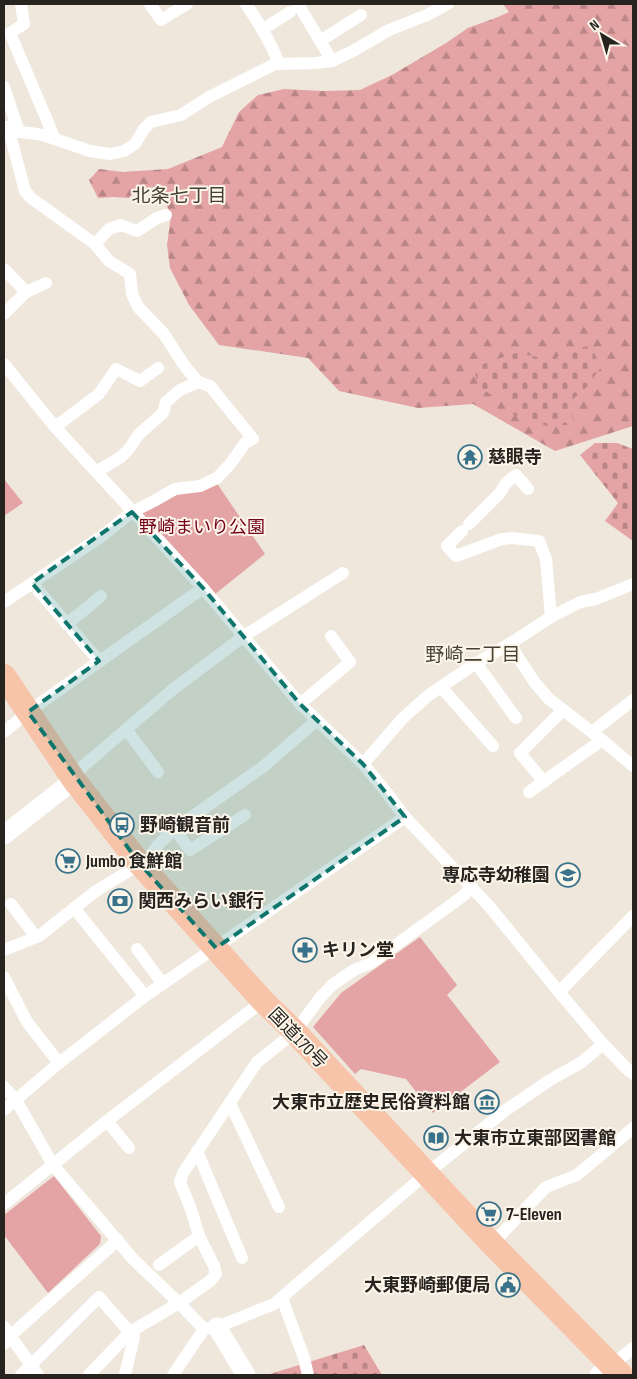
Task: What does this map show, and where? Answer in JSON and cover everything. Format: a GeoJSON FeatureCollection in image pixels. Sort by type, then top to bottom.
{"type":"FeatureCollection","features":[{"type":"Feature","properties":{"kind":"highway","name":"国道170号"},"geometry":{"type":"LineString","coordinates":[[4,676],[74,780],[141,865],[263,1001],[295,1032],[610,1372]]}},
{"type":"Feature","properties":{"kind":"main road"},"geometry":{"type":"LineString","coordinates":[[4,835],[74,780]]}},
{"type":"Feature","properties":{"kind":"main road"},"geometry":{"type":"LineString","coordinates":[[210,1328],[246,1375]]}},
{"type":"Feature","properties":{"kind":"street"},"geometry":{"type":"LineString","coordinates":[[21,4],[24,24],[10,33],[55,139]]}},
{"type":"Feature","properties":{"kind":"street"},"geometry":{"type":"LineString","coordinates":[[150,4],[161,20],[187,4]]}},
{"type":"Feature","properties":{"kind":"street"},"geometry":{"type":"LineString","coordinates":[[242,4],[277,59]]}},
{"type":"Feature","properties":{"kind":"street"},"geometry":{"type":"LineString","coordinates":[[246,4],[262,29],[277,59]]}},
{"type":"Feature","properties":{"kind":"street"},"geometry":{"type":"LineString","coordinates":[[277,59],[332,61],[354,52],[389,30],[448,4]]}},
{"type":"Feature","properties":{"kind":"street"},"geometry":{"type":"LineString","coordinates":[[262,29],[294,8],[320,41],[332,61]]}},
{"type":"Feature","properties":{"kind":"street"},"geometry":{"type":"LineString","coordinates":[[320,41],[361,15]]}},
{"type":"Feature","properties":{"kind":"street"},"geometry":{"type":"LineString","coordinates":[[10,129],[30,132],[90,151],[110,154],[124,151],[135,144],[150,122],[181,115],[209,97],[275,64],[277,59]]}},
{"type":"Feature","properties":{"kind":"street"},"geometry":{"type":"LineString","coordinates":[[4,87],[10,129],[25,191],[31,198],[95,244],[109,261],[130,274],[132,294],[138,307],[164,334],[184,365],[198,382],[210,386],[253,440],[245,443],[232,464],[217,478],[200,486],[175,489],[154,502],[132,512],[102,536],[4,602]]}},
{"type":"Feature","properties":{"kind":"street"},"geometry":{"type":"LineString","coordinates":[[95,244],[109,229],[122,225],[137,231],[157,218],[166,215]]}},
{"type":"Feature","properties":{"kind":"street"},"geometry":{"type":"LineString","coordinates":[[4,269],[26,292]]}},
{"type":"Feature","properties":{"kind":"street"},"geometry":{"type":"LineString","coordinates":[[4,314],[26,292],[46,283]]}},
{"type":"Feature","properties":{"kind":"street"},"geometry":{"type":"LineString","coordinates":[[4,364],[55,427],[203,588],[300,704],[363,764],[405,817],[489,906],[603,1044],[633,1074]]}},
{"type":"Feature","properties":{"kind":"street"},"geometry":{"type":"LineString","coordinates":[[55,427],[99,394],[116,369],[140,381],[158,368]]}},
{"type":"Feature","properties":{"kind":"street"},"geometry":{"type":"LineString","coordinates":[[96,472],[121,457],[129,449],[139,434],[163,413],[166,402],[180,390],[198,382]]}},
{"type":"Feature","properties":{"kind":"street"},"geometry":{"type":"LineString","coordinates":[[528,489],[516,475],[446,546],[456,556],[502,539],[512,538],[539,541],[546,559],[551,616]]}},
{"type":"Feature","properties":{"kind":"street"},"geometry":{"type":"LineString","coordinates":[[74,780],[82,767],[172,690],[244,636],[343,573]]}},
{"type":"Feature","properties":{"kind":"street"},"geometry":{"type":"LineString","coordinates":[[32,583],[99,661]]}},
{"type":"Feature","properties":{"kind":"street"},"geometry":{"type":"LineString","coordinates":[[363,764],[403,718],[428,695],[476,662],[511,643],[551,616],[580,602],[596,599],[633,584]]}},
{"type":"Feature","properties":{"kind":"street"},"geometry":{"type":"LineString","coordinates":[[4,732],[28,712],[203,588]]}},
{"type":"Feature","properties":{"kind":"street"},"geometry":{"type":"LineString","coordinates":[[66,624],[101,596]]}},
{"type":"Feature","properties":{"kind":"street"},"geometry":{"type":"LineString","coordinates":[[300,704],[350,662],[330,636]]}},
{"type":"Feature","properties":{"kind":"street"},"geometry":{"type":"LineString","coordinates":[[511,643],[535,683],[549,699],[633,766]]}},
{"type":"Feature","properties":{"kind":"street"},"geometry":{"type":"LineString","coordinates":[[476,662],[516,718]]}},
{"type":"Feature","properties":{"kind":"street"},"geometry":{"type":"LineString","coordinates":[[441,687],[493,746]]}},
{"type":"Feature","properties":{"kind":"street"},"geometry":{"type":"LineString","coordinates":[[592,732],[633,700]]}},
{"type":"Feature","properties":{"kind":"street"},"geometry":{"type":"LineString","coordinates":[[544,782],[520,753],[563,710]]}},
{"type":"Feature","properties":{"kind":"street"},"geometry":{"type":"LineString","coordinates":[[4,950],[36,937],[96,891],[141,865],[159,844],[175,830],[253,774],[317,720]]}},
{"type":"Feature","properties":{"kind":"street"},"geometry":{"type":"LineString","coordinates":[[126,729],[158,772]]}},
{"type":"Feature","properties":{"kind":"street"},"geometry":{"type":"LineString","coordinates":[[529,792],[602,740]]}},
{"type":"Feature","properties":{"kind":"street"},"geometry":{"type":"LineString","coordinates":[[175,830],[190,850],[245,815]]}},
{"type":"Feature","properties":{"kind":"street"},"geometry":{"type":"LineString","coordinates":[[4,1110],[145,996],[405,817]]}},
{"type":"Feature","properties":{"kind":"street"},"geometry":{"type":"LineString","coordinates":[[89,1375],[130,1332],[180,1303],[210,1281],[216,1274],[199,1236],[180,1182],[183,1173],[257,1062],[295,1032],[319,999],[332,986],[354,970],[371,963],[463,896],[472,887]]}},
{"type":"Feature","properties":{"kind":"street"},"geometry":{"type":"LineString","coordinates":[[12,904],[36,937]]}},
{"type":"Feature","properties":{"kind":"street"},"geometry":{"type":"LineString","coordinates":[[74,908],[145,996]]}},
{"type":"Feature","properties":{"kind":"street"},"geometry":{"type":"LineString","coordinates":[[559,992],[633,916]]}},
{"type":"Feature","properties":{"kind":"street"},"geometry":{"type":"LineString","coordinates":[[137,949],[163,984]]}},
{"type":"Feature","properties":{"kind":"street"},"geometry":{"type":"LineString","coordinates":[[4,977],[27,1022],[59,1064]]}},
{"type":"Feature","properties":{"kind":"street"},"geometry":{"type":"LineString","coordinates":[[4,1204],[107,1121],[263,1001]]}},
{"type":"Feature","properties":{"kind":"street"},"geometry":{"type":"LineString","coordinates":[[176,1374],[210,1328],[274,1304],[426,1174],[506,1110],[550,1080],[582,1062],[603,1044]]}},
{"type":"Feature","properties":{"kind":"street"},"geometry":{"type":"LineString","coordinates":[[4,1087],[16,1100],[53,1165],[133,1259],[210,1328]]}},
{"type":"Feature","properties":{"kind":"street"},"geometry":{"type":"LineString","coordinates":[[230,1103],[278,1207]]}},
{"type":"Feature","properties":{"kind":"street"},"geometry":{"type":"LineString","coordinates":[[107,1121],[129,1148]]}},
{"type":"Feature","properties":{"kind":"street"},"geometry":{"type":"LineString","coordinates":[[492,1244],[546,1187],[577,1176],[633,1128]]}},
{"type":"Feature","properties":{"kind":"street"},"geometry":{"type":"LineString","coordinates":[[197,1152],[242,1258]]}},
{"type":"Feature","properties":{"kind":"street"},"geometry":{"type":"LineString","coordinates":[[159,1265],[199,1236]]}},
{"type":"Feature","properties":{"kind":"street"},"geometry":{"type":"LineString","coordinates":[[118,1240],[6,1335],[30,1372],[99,1297],[134,1337],[125,1375]]}},
{"type":"Feature","properties":{"kind":"street"},"geometry":{"type":"LineString","coordinates":[[282,1298],[304,1358],[308,1375]]}},
{"type":"Feature","properties":{"kind":"street"},"geometry":{"type":"LineString","coordinates":[[610,1372],[633,1348]]}},
{"type":"Feature","properties":{"kind":"highlighted area"},"geometry":{"type":"Polygon","coordinates":[[[132,512],[203,588],[300,704],[363,764],[405,817],[216,948],[140,864],[28,712],[99,661],[32,583],[132,512]]]}},
{"type":"Feature","properties":{"kind":"green space"},"geometry":{"type":"Polygon","coordinates":[[[503,4],[633,4],[633,426],[555,451],[473,404],[418,408],[339,391],[308,358],[219,345],[189,305],[170,268],[167,245],[171,215],[164,200],[161,187],[136,188],[129,198],[98,198],[89,180],[99,169],[123,172],[168,169],[222,147],[239,112],[258,95],[284,89],[360,90],[392,75],[468,28],[509,12],[503,4]]]}},
{"type":"Feature","properties":{"kind":"green space"},"geometry":{"type":"Polygon","coordinates":[[[589,346],[602,366],[585,389],[573,399],[573,424],[550,427],[509,413],[505,390],[490,394],[478,386],[474,367],[516,353],[555,360],[562,351],[589,346]]]}},
{"type":"Feature","properties":{"kind":"green space"},"geometry":{"type":"Polygon","coordinates":[[[595,443],[617,443],[633,449],[633,541],[605,521],[618,503],[580,455],[595,443]]]}},
{"type":"Feature","properties":{"kind":"green space"},"geometry":{"type":"Polygon","coordinates":[[[4,479],[23,503],[4,516],[4,479]]]}},
{"type":"Feature","properties":{"kind":"green space","name":"野崎まいり公園"},"geometry":{"type":"Polygon","coordinates":[[[216,482],[265,554],[214,595],[140,515],[176,492],[216,482]]]}},
{"type":"Feature","properties":{"kind":"green space"},"geometry":{"type":"Polygon","coordinates":[[[420,937],[457,985],[447,995],[500,1062],[433,1113],[406,1079],[361,1069],[355,1074],[313,1027],[341,993],[420,937]]]}},
{"type":"Feature","properties":{"kind":"green space"},"geometry":{"type":"Polygon","coordinates":[[[54,1176],[101,1236],[100,1244],[48,1293],[4,1235],[4,1215],[54,1176]]]}},
{"type":"Feature","properties":{"kind":"green space"},"geometry":{"type":"Polygon","coordinates":[[[364,1345],[382,1375],[270,1374],[364,1345]]]}},
{"type":"Feature","properties":{"kind":"place","name":"慈眼寺"},"geometry":{"type":"Point","coordinates":[470,457]}},
{"type":"Feature","properties":{"kind":"place","name":"野崎観音前"},"geometry":{"type":"Point","coordinates":[122,825]}},
{"type":"Feature","properties":{"kind":"place","name":"Jumbo 食鮮館"},"geometry":{"type":"Point","coordinates":[68,861]}},
{"type":"Feature","properties":{"kind":"place","name":"専応寺幼稚園"},"geometry":{"type":"Point","coordinates":[568,875]}},
{"type":"Feature","properties":{"kind":"place","name":"関西みらい銀行"},"geometry":{"type":"Point","coordinates":[120,901]}},
{"type":"Feature","properties":{"kind":"place","name":"キリン堂"},"geometry":{"type":"Point","coordinates":[305,950]}},
{"type":"Feature","properties":{"kind":"place","name":"大東市立歴史民俗資料館"},"geometry":{"type":"Point","coordinates":[487,1102]}},
{"type":"Feature","properties":{"kind":"place","name":"大東市立東部図書館"},"geometry":{"type":"Point","coordinates":[436,1138]}},
{"type":"Feature","properties":{"kind":"place","name":"7-Eleven"},"geometry":{"type":"Point","coordinates":[489,1214]}},
{"type":"Feature","properties":{"kind":"place","name":"大東野崎郵便局"},"geometry":{"type":"Point","coordinates":[508,1285]}},
{"type":"Feature","properties":{"kind":"district","name":"北条七丁目"},"geometry":{"type":"Point","coordinates":[179,195]}},
{"type":"Feature","properties":{"kind":"district","name":"野崎二丁目"},"geometry":{"type":"Point","coordinates":[473,654]}}]}
